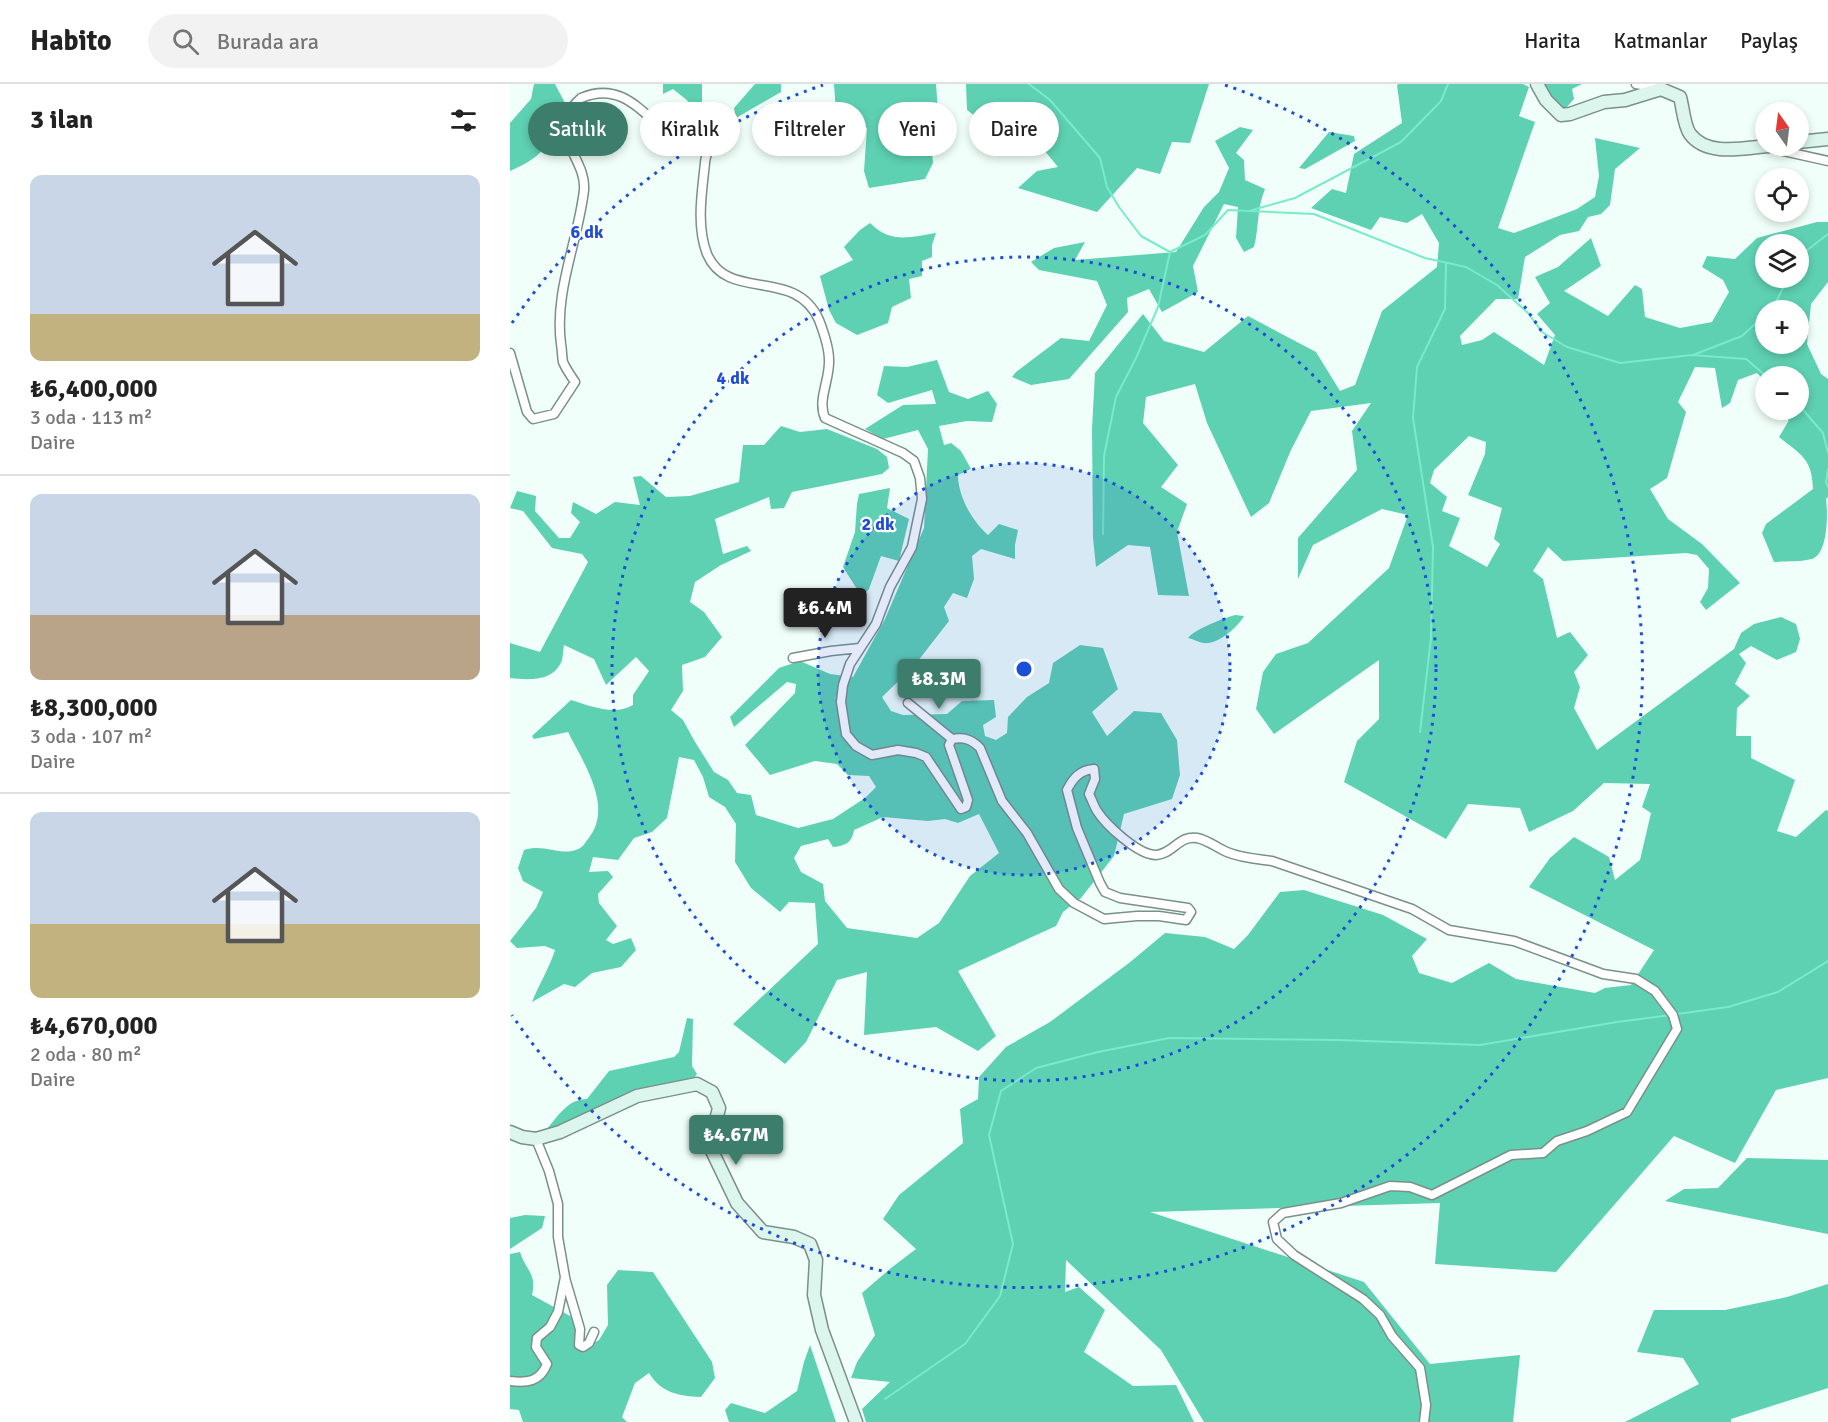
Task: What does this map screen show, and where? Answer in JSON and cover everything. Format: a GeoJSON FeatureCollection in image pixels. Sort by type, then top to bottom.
{"type":"FeatureCollection","features":[{"type":"Feature","properties":{"kind":"main road"},"geometry":{"type":"LineString","coordinates":[[1537,84],[1546,100],[1561,115],[1661,89],[1680,97],[1690,134],[1708,148],[1755,147]]}},
{"type":"Feature","properties":{"kind":"main road"},"geometry":{"type":"LineString","coordinates":[[1809,141],[1828,139]]}},
{"type":"Feature","properties":{"kind":"main road"},"geometry":{"type":"LineString","coordinates":[[510,1132],[536,1139],[560,1132],[637,1096],[697,1084],[712,1092],[719,1108],[713,1132],[712,1151],[737,1203],[763,1232],[794,1237],[810,1244],[816,1260],[814,1295],[822,1330],[856,1422]]}},
{"type":"Feature","properties":{"kind":"street"},"geometry":{"type":"LineString","coordinates":[[1636,84],[1661,89]]}},
{"type":"Feature","properties":{"kind":"street"},"geometry":{"type":"LineString","coordinates":[[510,353],[527,412],[533,419],[554,414],[575,382],[563,362],[558,323],[562,289],[574,243],[585,183],[565,124],[570,110],[588,92],[598,88],[619,89],[628,94],[656,123],[692,123],[703,130],[709,144],[701,195],[701,224],[707,254],[721,272],[739,281],[778,287],[806,301],[818,319],[828,346],[829,362],[821,408],[825,418],[903,453],[914,461],[920,478],[922,499],[912,547],[890,587],[876,624],[847,674],[841,702],[846,734],[856,746],[872,755],[898,750],[926,757],[961,808],[966,807],[968,800],[952,761],[949,745],[952,740],[962,737],[974,742],[980,748],[1002,801],[1028,833],[1059,889],[1074,903],[1104,919],[1137,915],[1186,920],[1191,912],[1188,909],[1120,898],[1105,892],[1077,828],[1067,790],[1073,779],[1086,770],[1094,769],[1095,779],[1089,794],[1096,810],[1105,822],[1140,850],[1156,855],[1171,850],[1180,840],[1189,837],[1201,838],[1226,852],[1272,861],[1412,909],[1449,930],[1514,941],[1603,974],[1636,979],[1655,991],[1672,1015],[1677,1029],[1628,1112],[1587,1131],[1557,1141],[1543,1153],[1511,1155],[1432,1195],[1410,1187],[1390,1186],[1341,1203],[1283,1213],[1273,1222],[1276,1239],[1294,1255],[1363,1299],[1380,1315],[1392,1336],[1420,1368],[1426,1405],[1424,1422]]}},
{"type":"Feature","properties":{"kind":"street"},"geometry":{"type":"LineString","coordinates":[[1807,156],[1828,161]]}},
{"type":"Feature","properties":{"kind":"street"},"geometry":{"type":"LineString","coordinates":[[793,658],[860,648]]}},
{"type":"Feature","properties":{"kind":"street"},"geometry":{"type":"LineString","coordinates":[[908,703],[952,740]]}},
{"type":"Feature","properties":{"kind":"street"},"geometry":{"type":"LineString","coordinates":[[536,1139],[549,1171],[558,1204],[558,1237],[565,1277],[580,1329],[579,1345],[583,1347],[589,1343],[594,1332]]}},
{"type":"Feature","properties":{"kind":"street"},"geometry":{"type":"LineString","coordinates":[[510,1381],[523,1383],[535,1381],[544,1372],[547,1364],[536,1347],[537,1338],[550,1327],[558,1312],[565,1277]]}},
{"type":"Feature","properties":{"kind":"green space"},"geometry":{"type":"Polygon","coordinates":[[[534,84],[555,84],[564,102],[528,102],[534,84]]]}},
{"type":"Feature","properties":{"kind":"green space"},"geometry":{"type":"Polygon","coordinates":[[[663,84],[702,84],[702,102],[687,102],[673,89],[663,94],[663,84]]]}},
{"type":"Feature","properties":{"kind":"green space"},"geometry":{"type":"Polygon","coordinates":[[[755,84],[781,84],[781,92],[764,102],[752,102],[752,109],[740,116],[739,102],[755,84]]]}},
{"type":"Feature","properties":{"kind":"green space"},"geometry":{"type":"Polygon","coordinates":[[[834,84],[936,84],[937,102],[878,102],[878,156],[932,156],[933,163],[925,179],[869,188],[864,171],[866,102],[835,102],[834,84]]]}},
{"type":"Feature","properties":{"kind":"green space"},"geometry":{"type":"Polygon","coordinates":[[[966,84],[1209,84],[1190,143],[1172,142],[1160,174],[1137,168],[1097,212],[1018,188],[1037,171],[1058,167],[1049,156],[1059,156],[1059,102],[969,102],[969,112],[967,110],[966,84]]]}},
{"type":"Feature","properties":{"kind":"green space"},"geometry":{"type":"Polygon","coordinates":[[[1399,84],[1523,84],[1529,87],[1519,116],[1535,122],[1498,228],[1514,233],[1577,209],[1595,197],[1599,176],[1595,138],[1640,148],[1615,169],[1610,205],[1601,214],[1588,217],[1579,231],[1560,235],[1525,257],[1518,299],[1496,299],[1460,336],[1462,345],[1482,340],[1494,332],[1544,365],[1555,335],[1537,314],[1550,303],[1535,277],[1558,267],[1591,238],[1601,266],[1564,291],[1608,316],[1635,285],[1642,289],[1645,317],[1680,328],[1712,322],[1729,292],[1723,280],[1702,267],[1707,256],[1735,259],[1755,240],[1755,288],[1809,288],[1809,234],[1772,234],[1817,222],[1828,222],[1828,282],[1811,304],[1809,324],[1809,300],[1755,300],[1755,354],[1809,354],[1809,348],[1821,374],[1828,379],[1827,523],[1824,542],[1817,556],[1807,560],[1774,562],[1762,533],[1766,524],[1813,489],[1808,464],[1799,453],[1779,437],[1788,420],[1809,420],[1809,366],[1755,366],[1755,374],[1738,380],[1730,403],[1722,408],[1715,368],[1695,367],[1678,402],[1686,412],[1667,478],[1650,489],[1668,519],[1702,544],[1740,583],[1706,610],[1700,602],[1708,588],[1709,569],[1697,555],[1686,553],[1563,561],[1548,547],[1533,571],[1543,579],[1557,638],[1570,632],[1588,655],[1574,672],[1580,687],[1574,708],[1597,750],[1734,649],[1741,633],[1754,624],[1781,617],[1796,624],[1800,639],[1796,652],[1777,660],[1751,646],[1739,654],[1746,663],[1735,684],[1750,696],[1737,708],[1736,736],[1751,736],[1751,758],[1795,780],[1777,831],[1796,837],[1826,810],[1828,811],[1828,1078],[1776,1090],[1735,1163],[1674,1136],[1556,1272],[1435,1264],[1440,1203],[1150,1212],[1364,1282],[1430,1364],[1520,1355],[1513,1422],[1204,1422],[1161,1350],[1066,1260],[1065,1292],[1079,1287],[1105,1310],[1084,1352],[1133,1386],[1176,1385],[1194,1422],[866,1422],[862,1409],[890,1382],[851,1378],[857,1362],[875,1335],[862,1293],[916,1249],[883,1219],[899,1195],[963,1143],[960,1109],[978,1099],[979,1077],[1006,1047],[1050,1022],[1165,933],[1205,937],[1234,949],[1248,935],[1280,892],[1304,890],[1383,915],[1427,939],[1412,956],[1419,973],[1452,983],[1489,963],[1516,979],[1595,993],[1605,988],[1631,985],[1654,950],[1529,887],[1550,858],[1574,837],[1609,857],[1615,880],[1640,860],[1651,813],[1642,807],[1650,784],[1604,783],[1573,811],[1529,832],[1520,808],[1468,804],[1446,839],[1344,782],[1357,741],[1379,719],[1379,660],[1274,734],[1256,709],[1263,672],[1276,654],[1308,643],[1389,568],[1408,515],[1382,509],[1313,545],[1298,579],[1298,538],[1357,470],[1352,431],[1371,403],[1311,411],[1291,450],[1269,503],[1251,517],[1207,423],[1195,384],[1146,397],[1143,423],[1178,465],[1161,487],[1187,504],[1177,532],[1189,596],[1158,595],[1150,547],[1128,545],[1096,567],[1093,538],[1092,429],[1095,373],[1143,314],[1164,341],[1204,352],[1248,316],[1316,352],[1340,391],[1355,385],[1382,311],[1437,267],[1439,243],[1422,214],[1407,223],[1380,217],[1371,230],[1311,208],[1332,189],[1346,193],[1354,154],[1402,123],[1397,85],[1399,84]],[[1469,436],[1434,470],[1430,483],[1447,497],[1442,511],[1460,518],[1449,546],[1487,567],[1500,544],[1494,539],[1502,508],[1468,495],[1485,454],[1486,442],[1469,436]]]}},
{"type":"Feature","properties":{"kind":"green space"},"geometry":{"type":"Polygon","coordinates":[[[1541,84],[1582,84],[1572,89],[1574,99],[1566,108],[1561,109],[1541,84]]]}},
{"type":"Feature","properties":{"kind":"green space"},"geometry":{"type":"Polygon","coordinates":[[[528,102],[528,156],[536,156],[510,171],[510,123],[528,102]]]}},
{"type":"Feature","properties":{"kind":"green space"},"geometry":{"type":"Polygon","coordinates":[[[1240,127],[1253,130],[1236,153],[1244,160],[1245,180],[1265,189],[1254,247],[1244,252],[1236,238],[1238,207],[1224,204],[1193,266],[1198,292],[1162,312],[1149,289],[1127,298],[1128,312],[1069,379],[1031,385],[1012,377],[1061,338],[1089,341],[1107,305],[1097,281],[1039,270],[1031,262],[1054,248],[1085,242],[1075,260],[1176,252],[1204,207],[1219,192],[1229,168],[1215,141],[1240,127]]]}},
{"type":"Feature","properties":{"kind":"green space"},"geometry":{"type":"Polygon","coordinates":[[[1329,132],[1354,136],[1355,141],[1305,169],[1299,168],[1329,132]]]}},
{"type":"Feature","properties":{"kind":"green space"},"geometry":{"type":"Polygon","coordinates":[[[870,223],[878,230],[893,236],[909,237],[936,233],[932,245],[932,257],[922,261],[922,276],[909,279],[911,298],[892,307],[888,323],[857,335],[836,323],[829,310],[820,276],[853,260],[844,247],[870,223]]]}},
{"type":"Feature","properties":{"kind":"green space"},"geometry":{"type":"Polygon","coordinates":[[[937,360],[949,392],[968,399],[988,391],[997,404],[992,422],[967,421],[939,426],[944,445],[951,443],[961,451],[971,469],[958,475],[963,500],[977,523],[988,535],[999,524],[1018,530],[1015,559],[981,549],[972,556],[974,579],[967,598],[953,593],[944,607],[949,621],[914,666],[882,697],[891,711],[903,715],[947,714],[962,701],[994,700],[996,717],[983,725],[985,736],[996,740],[1007,733],[1008,717],[1027,697],[1049,683],[1053,663],[1080,645],[1103,648],[1118,689],[1092,712],[1107,736],[1134,711],[1161,713],[1177,740],[1180,775],[1172,799],[1124,814],[1114,856],[1081,898],[1063,912],[1056,926],[958,971],[996,1036],[978,1051],[936,1027],[864,1035],[867,972],[837,980],[806,1042],[785,1064],[733,1024],[818,944],[815,903],[789,902],[780,912],[751,888],[735,862],[736,824],[725,807],[709,797],[703,777],[694,760],[679,757],[667,818],[652,832],[634,838],[618,860],[593,857],[589,872],[608,871],[613,877],[598,894],[599,903],[617,926],[606,940],[613,944],[631,938],[636,950],[621,967],[592,973],[575,987],[564,984],[532,1002],[555,950],[545,946],[517,948],[510,941],[536,908],[543,892],[523,881],[518,868],[524,850],[539,848],[565,852],[579,848],[595,827],[598,813],[594,786],[568,732],[534,739],[532,736],[571,700],[610,710],[633,705],[633,695],[649,671],[636,657],[606,685],[594,659],[564,645],[562,660],[558,667],[547,676],[533,679],[510,678],[510,643],[540,652],[588,562],[582,554],[552,548],[523,511],[510,508],[517,491],[536,496],[535,511],[559,538],[570,538],[580,522],[571,513],[573,502],[596,514],[615,502],[640,505],[633,477],[641,476],[666,497],[690,496],[739,482],[743,445],[764,445],[781,426],[800,432],[827,429],[877,449],[887,457],[889,468],[882,474],[792,492],[784,508],[771,509],[769,497],[715,519],[723,554],[747,546],[751,551],[721,565],[695,582],[690,602],[704,612],[722,637],[705,657],[682,665],[683,691],[671,710],[683,720],[714,772],[728,780],[737,793],[751,795],[756,815],[798,828],[833,819],[865,798],[876,787],[869,776],[848,775],[837,764],[815,761],[770,775],[745,745],[795,693],[796,684],[787,682],[734,727],[730,717],[779,668],[800,661],[830,674],[853,677],[885,619],[924,528],[928,449],[918,430],[883,439],[865,429],[903,405],[936,404],[932,390],[888,403],[877,395],[884,366],[907,367],[937,360]],[[979,814],[958,823],[945,819],[928,821],[883,817],[854,830],[852,838],[841,846],[833,847],[828,839],[801,846],[794,858],[801,872],[823,884],[825,901],[847,928],[917,938],[939,923],[970,876],[999,853],[979,814]]]}},
{"type":"Feature","properties":{"kind":"green space"},"geometry":{"type":"Polygon","coordinates":[[[890,488],[887,508],[909,519],[899,561],[881,556],[869,589],[862,597],[843,567],[855,532],[859,494],[890,488]]]}},
{"type":"Feature","properties":{"kind":"green space"},"geometry":{"type":"Polygon","coordinates":[[[1235,615],[1244,616],[1237,626],[1215,641],[1203,643],[1188,638],[1217,621],[1235,615]]]}},
{"type":"Feature","properties":{"kind":"green space"},"geometry":{"type":"Polygon","coordinates":[[[687,1018],[693,1019],[692,1066],[697,1074],[692,1081],[559,1128],[547,1129],[569,1105],[587,1099],[609,1071],[674,1057],[679,1052],[687,1018]]]}},
{"type":"Feature","properties":{"kind":"green space"},"geometry":{"type":"Polygon","coordinates":[[[1747,1158],[1828,1160],[1828,1234],[1665,1201],[1684,1189],[1718,1188],[1747,1158]]]}},
{"type":"Feature","properties":{"kind":"green space"},"geometry":{"type":"Polygon","coordinates":[[[525,1215],[545,1216],[542,1228],[510,1249],[510,1218],[525,1215]]]}},
{"type":"Feature","properties":{"kind":"green space"},"geometry":{"type":"Polygon","coordinates":[[[520,1252],[532,1277],[532,1295],[572,1317],[582,1350],[599,1340],[608,1325],[607,1285],[618,1270],[653,1272],[712,1362],[715,1378],[701,1397],[693,1397],[665,1389],[649,1373],[635,1383],[622,1417],[627,1422],[523,1422],[519,1410],[510,1409],[510,1254],[520,1252]]]}},
{"type":"Feature","properties":{"kind":"green space"},"geometry":{"type":"Polygon","coordinates":[[[1828,1284],[1828,1388],[1731,1419],[1731,1422],[1625,1422],[1699,1384],[1683,1358],[1637,1352],[1654,1310],[1725,1310],[1787,1297],[1828,1284]]]}},
{"type":"Feature","properties":{"kind":"green space"},"geometry":{"type":"Polygon","coordinates":[[[810,1345],[836,1422],[729,1422],[725,1410],[731,1403],[765,1413],[797,1391],[810,1345]]]}},
{"type":"Feature","properties":{"kind":"waterway"},"geometry":{"type":"LineString","coordinates":[[1029,84],[1050,100],[1100,158],[1107,187],[1141,236],[1170,252],[1205,235],[1228,210],[1314,214],[1425,258],[1466,267],[1497,285],[1528,313],[1542,332],[1567,347],[1620,363],[1692,355],[1746,359],[1755,367]]}},
{"type":"Feature","properties":{"kind":"waterway"},"geometry":{"type":"LineString","coordinates":[[1252,210],[1295,198],[1401,142],[1441,101],[1448,84]]}},
{"type":"Feature","properties":{"kind":"waterway"},"geometry":{"type":"LineString","coordinates":[[1809,249],[1828,234]]}},
{"type":"Feature","properties":{"kind":"waterway"},"geometry":{"type":"LineString","coordinates":[[1103,534],[1104,456],[1116,397],[1158,307],[1170,252]]}},
{"type":"Feature","properties":{"kind":"waterway"},"geometry":{"type":"LineString","coordinates":[[1420,732],[1431,638],[1433,547],[1413,418],[1417,367],[1445,309],[1446,264]]}},
{"type":"Feature","properties":{"kind":"waterway"},"geometry":{"type":"LineString","coordinates":[[1777,300],[1783,288]]}},
{"type":"Feature","properties":{"kind":"waterway"},"geometry":{"type":"LineString","coordinates":[[1693,355],[1742,336],[1755,324]]}},
{"type":"Feature","properties":{"kind":"waterway"},"geometry":{"type":"LineString","coordinates":[[1809,417],[1823,433],[1828,453]]}},
{"type":"Feature","properties":{"kind":"waterway"},"geometry":{"type":"LineString","coordinates":[[1828,469],[1826,483],[1828,487]]}},
{"type":"Feature","properties":{"kind":"waterway"},"geometry":{"type":"LineString","coordinates":[[1677,1014],[1728,1007],[1778,992],[1828,961]]}},
{"type":"Feature","properties":{"kind":"waterway"},"geometry":{"type":"LineString","coordinates":[[885,1399],[965,1344],[1000,1296],[1013,1244],[989,1135],[1001,1091],[1036,1068],[1098,1052],[1169,1038],[1480,1045],[1671,1015]]}}]}
